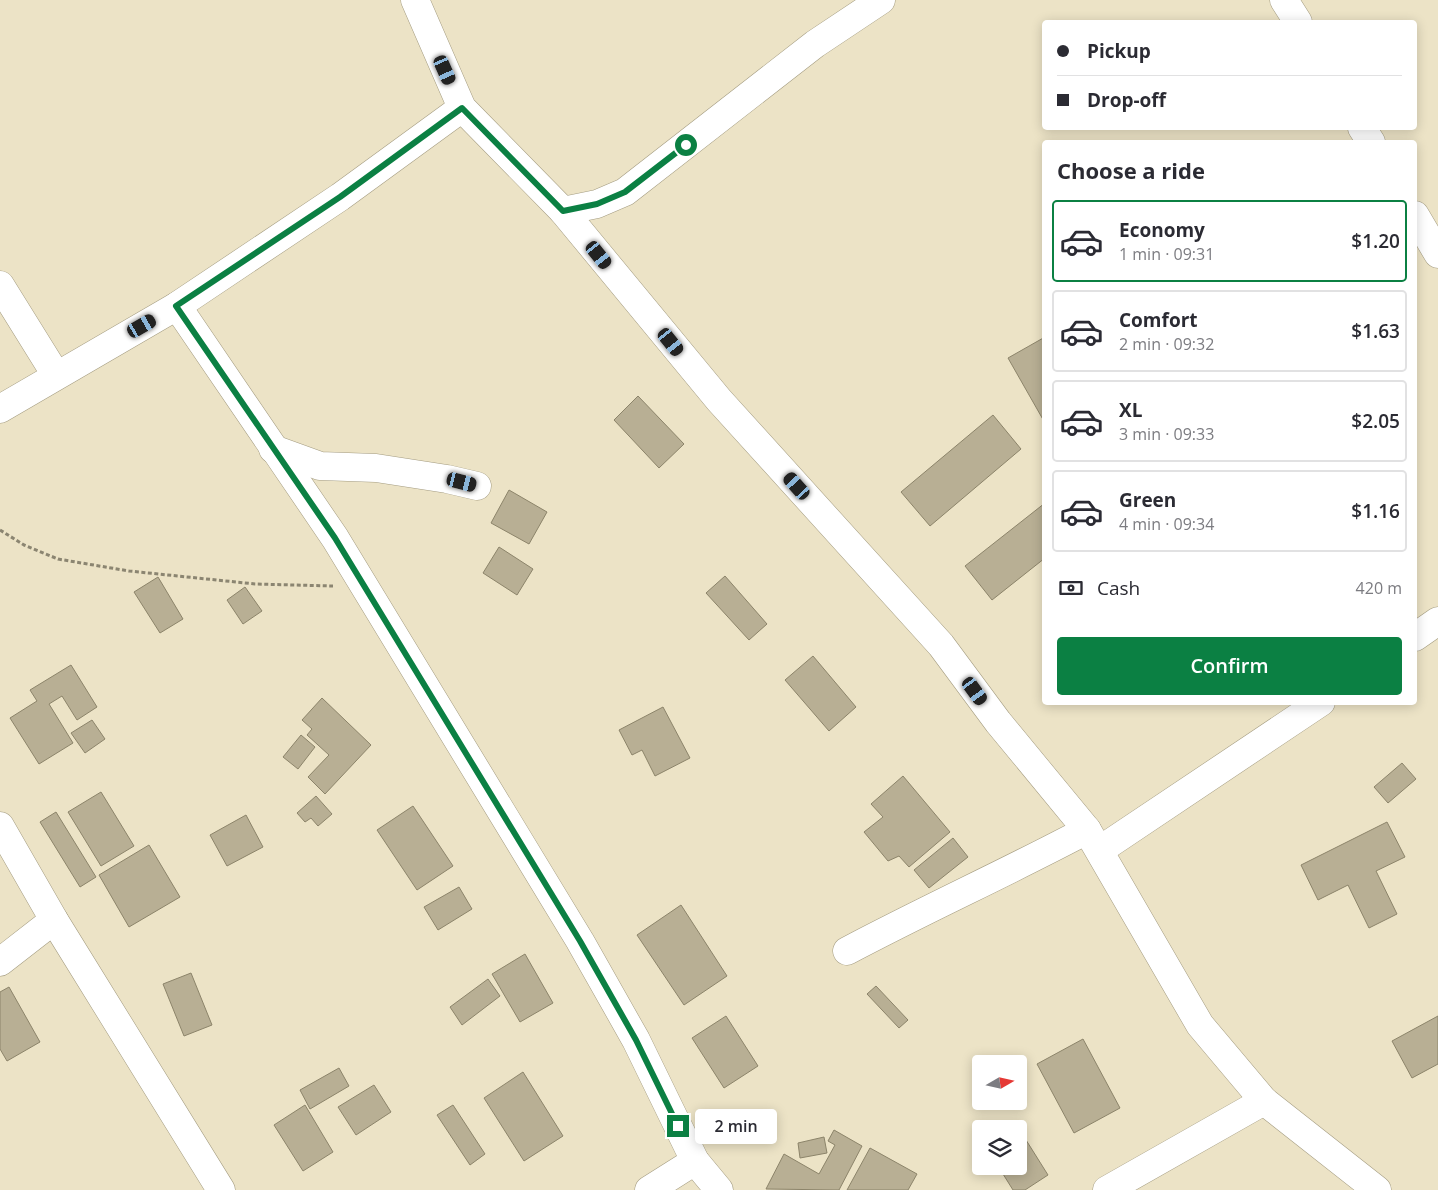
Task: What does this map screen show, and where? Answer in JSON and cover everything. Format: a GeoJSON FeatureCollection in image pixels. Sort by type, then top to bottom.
{"type":"FeatureCollection","features":[{"type":"Feature","properties":{"kind":"street"},"geometry":{"type":"LineString","coordinates":[[415,0],[462,108],[563,211],[719,400],[941,645],[998,722],[1094,840],[1200,1025],[1264,1102],[1377,1190]]}},
{"type":"Feature","properties":{"kind":"street"},"geometry":{"type":"LineString","coordinates":[[563,211],[597,204],[625,192],[815,44],[881,0]]}},
{"type":"Feature","properties":{"kind":"street"},"geometry":{"type":"LineString","coordinates":[[1284,0],[1297,20]]}},
{"type":"Feature","properties":{"kind":"street"},"geometry":{"type":"LineString","coordinates":[[0,409],[176,306],[340,197],[462,108]]}},
{"type":"Feature","properties":{"kind":"street"},"geometry":{"type":"LineString","coordinates":[[1417,218],[1438,254]]}},
{"type":"Feature","properties":{"kind":"street"},"geometry":{"type":"LineString","coordinates":[[0,286],[56,375]]}},
{"type":"Feature","properties":{"kind":"street"},"geometry":{"type":"LineString","coordinates":[[176,306],[335,538],[580,941],[636,1040],[695,1161],[720,1190]]}},
{"type":"Feature","properties":{"kind":"street"},"geometry":{"type":"LineString","coordinates":[[273,449],[320,466],[376,468],[447,478],[477,486]]}},
{"type":"Feature","properties":{"kind":"street"},"geometry":{"type":"LineString","coordinates":[[1417,636],[1438,621]]}},
{"type":"Feature","properties":{"kind":"street"},"geometry":{"type":"LineString","coordinates":[[847,951],[928,908],[1001,875],[1094,840],[1316,705]]}},
{"type":"Feature","properties":{"kind":"street"},"geometry":{"type":"LineString","coordinates":[[0,826],[54,920],[221,1190]]}},
{"type":"Feature","properties":{"kind":"street"},"geometry":{"type":"LineString","coordinates":[[0,962],[54,920]]}},
{"type":"Feature","properties":{"kind":"street"},"geometry":{"type":"LineString","coordinates":[[1107,1190],[1264,1102]]}},
{"type":"Feature","properties":{"kind":"street"},"geometry":{"type":"LineString","coordinates":[[649,1190],[695,1161]]}},
{"type":"Feature","properties":{"kind":"path"},"geometry":{"type":"LineString","coordinates":[[0,530],[24,545],[58,559],[129,572],[255,584],[363,586]]}},
{"type":"Feature","properties":{"kind":"building"},"geometry":{"type":"Polygon","coordinates":[[[1042,339],[1042,418],[1008,358],[1042,339]]]}},
{"type":"Feature","properties":{"kind":"building"},"geometry":{"type":"Polygon","coordinates":[[[638,396],[684,444],[659,468],[614,420],[638,396]]]}},
{"type":"Feature","properties":{"kind":"building"},"geometry":{"type":"Polygon","coordinates":[[[993,415],[1021,449],[930,526],[901,492],[993,415]]]}},
{"type":"Feature","properties":{"kind":"building"},"geometry":{"type":"Polygon","coordinates":[[[509,490],[547,512],[529,544],[491,523],[509,490]]]}},
{"type":"Feature","properties":{"kind":"building"},"geometry":{"type":"Polygon","coordinates":[[[1042,505],[1042,560],[992,600],[965,566],[1042,505]]]}},
{"type":"Feature","properties":{"kind":"building"},"geometry":{"type":"Polygon","coordinates":[[[499,547],[533,569],[517,595],[483,573],[499,547]]]}},
{"type":"Feature","properties":{"kind":"building"},"geometry":{"type":"Polygon","coordinates":[[[725,576],[767,624],[749,640],[706,593],[725,576]]]}},
{"type":"Feature","properties":{"kind":"building"},"geometry":{"type":"Polygon","coordinates":[[[158,577],[183,619],[160,633],[134,592],[158,577]]]}},
{"type":"Feature","properties":{"kind":"building"},"geometry":{"type":"Polygon","coordinates":[[[245,587],[262,611],[243,624],[227,600],[245,587]]]}},
{"type":"Feature","properties":{"kind":"building"},"geometry":{"type":"Polygon","coordinates":[[[813,656],[856,707],[829,731],[785,680],[813,656]]]}},
{"type":"Feature","properties":{"kind":"building"},"geometry":{"type":"Polygon","coordinates":[[[71,665],[97,707],[77,720],[62,696],[49,704],[73,743],[39,764],[10,718],[37,701],[30,690],[71,665]]]}},
{"type":"Feature","properties":{"kind":"building"},"geometry":{"type":"Polygon","coordinates":[[[322,698],[371,745],[325,794],[308,777],[329,755],[307,735],[312,729],[302,720],[322,698]]]}},
{"type":"Feature","properties":{"kind":"building"},"geometry":{"type":"Polygon","coordinates":[[[663,707],[690,758],[655,776],[642,750],[632,755],[619,730],[663,707]]]}},
{"type":"Feature","properties":{"kind":"building"},"geometry":{"type":"Polygon","coordinates":[[[92,720],[105,739],[85,753],[71,733],[92,720]]]}},
{"type":"Feature","properties":{"kind":"building"},"geometry":{"type":"Polygon","coordinates":[[[301,735],[315,747],[298,769],[283,757],[301,735]]]}},
{"type":"Feature","properties":{"kind":"building"},"geometry":{"type":"Polygon","coordinates":[[[1402,763],[1416,779],[1388,803],[1374,787],[1402,763]]]}},
{"type":"Feature","properties":{"kind":"building"},"geometry":{"type":"Polygon","coordinates":[[[903,776],[950,832],[909,867],[899,856],[888,861],[864,832],[883,817],[871,804],[903,776]]]}},
{"type":"Feature","properties":{"kind":"building"},"geometry":{"type":"Polygon","coordinates":[[[101,792],[134,846],[101,866],[68,812],[101,792]]]}},
{"type":"Feature","properties":{"kind":"building"},"geometry":{"type":"Polygon","coordinates":[[[316,796],[332,814],[318,826],[311,818],[305,822],[297,813],[316,796]]]}},
{"type":"Feature","properties":{"kind":"building"},"geometry":{"type":"Polygon","coordinates":[[[413,806],[453,866],[417,890],[377,830],[413,806]]]}},
{"type":"Feature","properties":{"kind":"building"},"geometry":{"type":"Polygon","coordinates":[[[56,812],[96,877],[80,887],[40,822],[56,812]]]}},
{"type":"Feature","properties":{"kind":"building"},"geometry":{"type":"Polygon","coordinates":[[[246,815],[263,847],[227,866],[210,835],[246,815]]]}},
{"type":"Feature","properties":{"kind":"building"},"geometry":{"type":"Polygon","coordinates":[[[1387,822],[1405,857],[1376,871],[1397,914],[1369,928],[1348,885],[1318,900],[1301,865],[1387,822]]]}},
{"type":"Feature","properties":{"kind":"building"},"geometry":{"type":"Polygon","coordinates":[[[953,838],[968,857],[929,888],[914,870],[953,838]]]}},
{"type":"Feature","properties":{"kind":"building"},"geometry":{"type":"Polygon","coordinates":[[[149,845],[180,897],[129,927],[99,875],[149,845]]]}},
{"type":"Feature","properties":{"kind":"building"},"geometry":{"type":"Polygon","coordinates":[[[459,887],[472,909],[438,930],[424,907],[459,887]]]}},
{"type":"Feature","properties":{"kind":"building"},"geometry":{"type":"Polygon","coordinates":[[[681,905],[727,976],[684,1005],[637,935],[681,905]]]}},
{"type":"Feature","properties":{"kind":"building"},"geometry":{"type":"Polygon","coordinates":[[[525,954],[553,1003],[520,1022],[492,974],[525,954]]]}},
{"type":"Feature","properties":{"kind":"building"},"geometry":{"type":"Polygon","coordinates":[[[191,973],[212,1025],[184,1036],[163,984],[191,973]]]}},
{"type":"Feature","properties":{"kind":"building"},"geometry":{"type":"Polygon","coordinates":[[[488,979],[500,996],[462,1025],[450,1007],[488,979]]]}},
{"type":"Feature","properties":{"kind":"building"},"geometry":{"type":"Polygon","coordinates":[[[876,986],[908,1020],[899,1028],[867,994],[876,986]]]}},
{"type":"Feature","properties":{"kind":"building"},"geometry":{"type":"Polygon","coordinates":[[[9,987],[40,1042],[7,1061],[0,1049],[0,992],[9,987]]]}},
{"type":"Feature","properties":{"kind":"building"},"geometry":{"type":"Polygon","coordinates":[[[726,1016],[758,1066],[724,1088],[692,1038],[726,1016]]]}},
{"type":"Feature","properties":{"kind":"building"},"geometry":{"type":"Polygon","coordinates":[[[1438,1016],[1438,1064],[1412,1078],[1392,1041],[1438,1016]]]}},
{"type":"Feature","properties":{"kind":"building"},"geometry":{"type":"Polygon","coordinates":[[[1083,1039],[1120,1108],[1074,1133],[1037,1064],[1083,1039]]]}},
{"type":"Feature","properties":{"kind":"building"},"geometry":{"type":"Polygon","coordinates":[[[339,1068],[349,1086],[310,1109],[300,1090],[339,1068]]]}},
{"type":"Feature","properties":{"kind":"building"},"geometry":{"type":"Polygon","coordinates":[[[523,1072],[563,1136],[524,1161],[484,1098],[523,1072]]]}},
{"type":"Feature","properties":{"kind":"building"},"geometry":{"type":"Polygon","coordinates":[[[374,1085],[391,1112],[356,1135],[338,1107],[374,1085]]]}},
{"type":"Feature","properties":{"kind":"building"},"geometry":{"type":"Polygon","coordinates":[[[305,1105],[333,1152],[303,1171],[274,1125],[305,1105]]]}},
{"type":"Feature","properties":{"kind":"building"},"geometry":{"type":"Polygon","coordinates":[[[453,1105],[485,1154],[470,1165],[437,1115],[453,1105]]]}},
{"type":"Feature","properties":{"kind":"building"},"geometry":{"type":"Polygon","coordinates":[[[834,1130],[862,1146],[839,1190],[766,1189],[784,1154],[819,1174],[835,1145],[828,1141],[834,1130]]]}},
{"type":"Feature","properties":{"kind":"building"},"geometry":{"type":"Polygon","coordinates":[[[824,1137],[827,1153],[800,1158],[798,1143],[824,1137]]]}},
{"type":"Feature","properties":{"kind":"building"},"geometry":{"type":"Polygon","coordinates":[[[1027,1142],[1048,1175],[1025,1190],[1013,1190],[1004,1175],[1027,1175],[1027,1142]]]}},
{"type":"Feature","properties":{"kind":"building"},"geometry":{"type":"Polygon","coordinates":[[[870,1148],[917,1174],[908,1190],[847,1190],[870,1148]]]}},
{"type":"Feature","properties":{"kind":"route"},"geometry":{"type":"LineString","coordinates":[[678,1126],[636,1040],[580,941],[456,741],[335,538],[176,306],[340,197],[462,108],[563,211],[597,204],[625,192],[686,145]]}}]}
